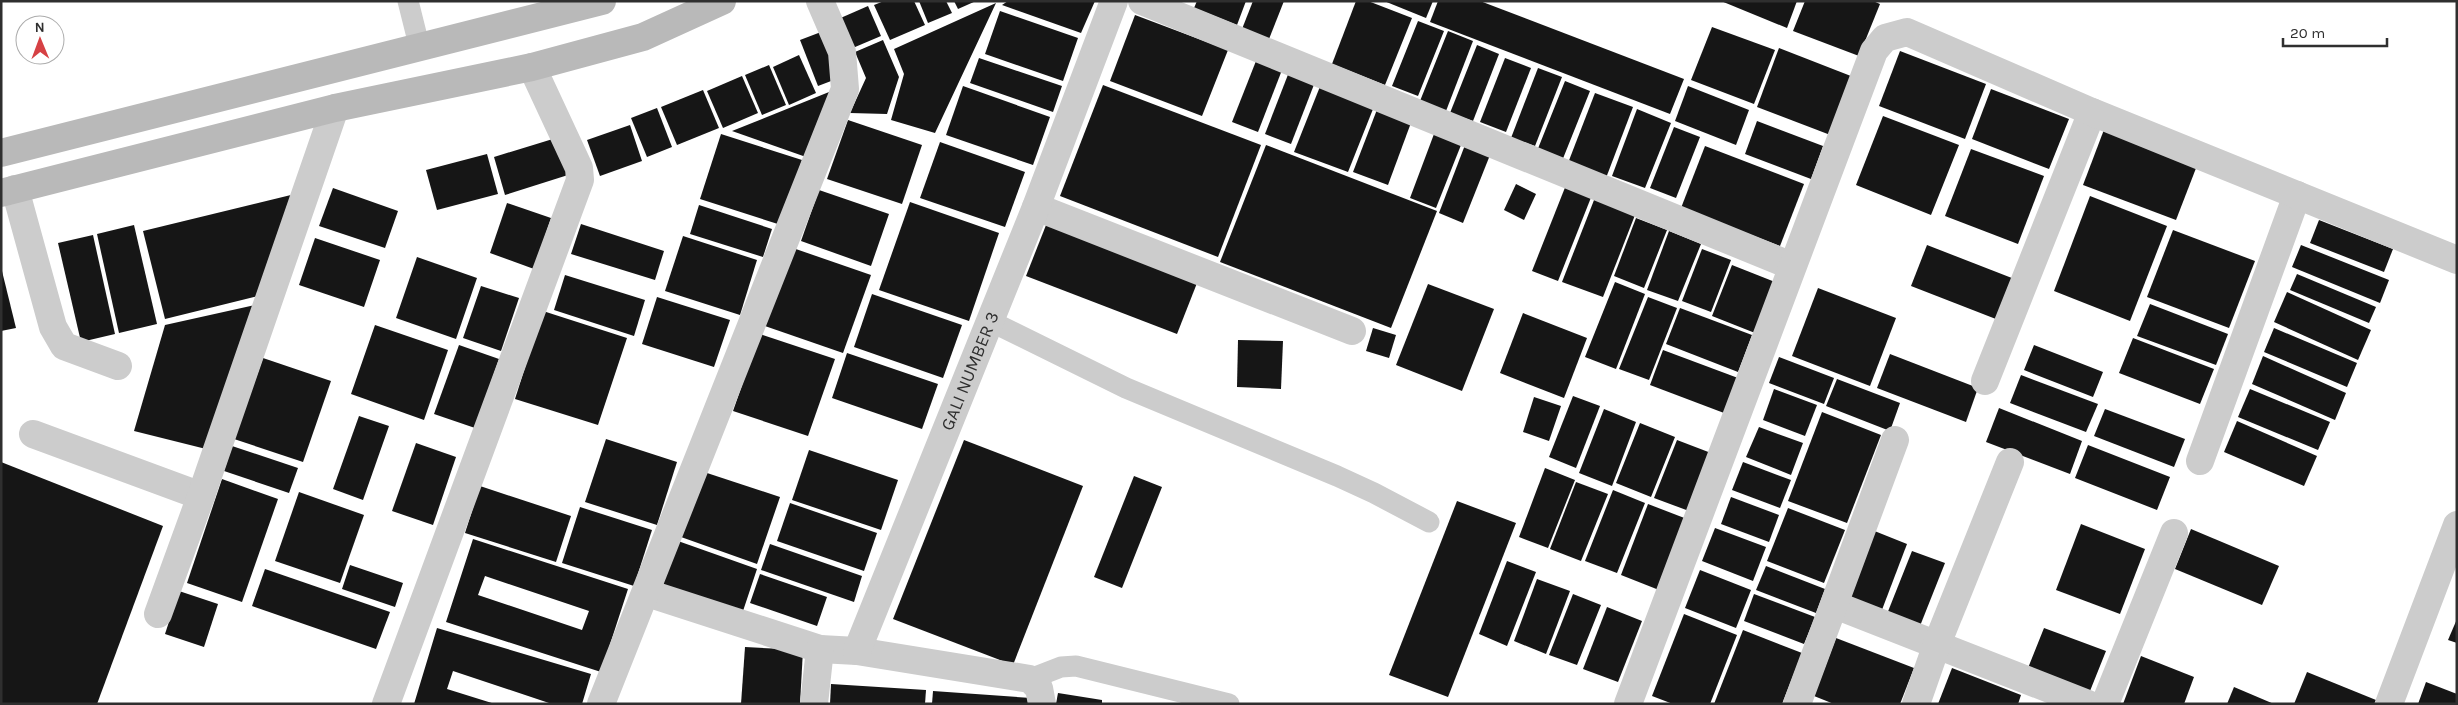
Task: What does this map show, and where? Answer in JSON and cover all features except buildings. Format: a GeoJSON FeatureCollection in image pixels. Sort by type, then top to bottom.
{"type":"FeatureCollection","features":[{"type":"Feature","properties":{"kind":"main road"},"geometry":{"type":"LineString","coordinates":[[1,153],[420,49],[602,1]]}},
{"type":"Feature","properties":{"kind":"main road"},"geometry":{"type":"LineString","coordinates":[[8,191],[335,108],[532,67],[643,37],[722,1]]}},
{"type":"Feature","properties":{"kind":"street"},"geometry":{"type":"LineString","coordinates":[[601,704],[647,593],[845,88],[842,52],[820,1]]}},
{"type":"Feature","properties":{"kind":"street","name":"GALI NUMBER 3"},"geometry":{"type":"LineString","coordinates":[[857,651],[1036,207],[1114,1]]}},
{"type":"Feature","properties":{"kind":"street"},"geometry":{"type":"LineString","coordinates":[[1142,1],[1792,266]]}},
{"type":"Feature","properties":{"kind":"street"},"geometry":{"type":"LineString","coordinates":[[1628,704],[1874,51],[1885,38],[1907,32],[2092,112],[2457,260]]}},
{"type":"Feature","properties":{"kind":"street"},"geometry":{"type":"LineString","coordinates":[[386,704],[580,180],[579,168],[532,67]]}},
{"type":"Feature","properties":{"kind":"street"},"geometry":{"type":"LineString","coordinates":[[158,614],[201,496],[335,108]]}},
{"type":"Feature","properties":{"kind":"street"},"geometry":{"type":"LineString","coordinates":[[1985,381],[2092,112]]}},
{"type":"Feature","properties":{"kind":"street"},"geometry":{"type":"LineString","coordinates":[[8,191],[53,327],[64,346],[118,366]]}},
{"type":"Feature","properties":{"kind":"street"},"geometry":{"type":"LineString","coordinates":[[2200,460],[2298,195]]}},
{"type":"Feature","properties":{"kind":"street"},"geometry":{"type":"LineString","coordinates":[[1036,207],[1352,331]]}},
{"type":"Feature","properties":{"kind":"street"},"geometry":{"type":"LineString","coordinates":[[33,434],[201,496]]}},
{"type":"Feature","properties":{"kind":"street"},"geometry":{"type":"LineString","coordinates":[[1797,704],[1895,440]]}},
{"type":"Feature","properties":{"kind":"street"},"geometry":{"type":"LineString","coordinates":[[1916,704],[1937,644],[2010,462]]}},
{"type":"Feature","properties":{"kind":"street"},"geometry":{"type":"LineString","coordinates":[[2389,704],[2457,525]]}},
{"type":"Feature","properties":{"kind":"street"},"geometry":{"type":"LineString","coordinates":[[2105,704],[2174,533]]}},
{"type":"Feature","properties":{"kind":"street"},"geometry":{"type":"LineString","coordinates":[[647,593],[820,649],[857,651],[1030,679],[1038,688],[1042,704]]}},
{"type":"Feature","properties":{"kind":"street"},"geometry":{"type":"LineString","coordinates":[[1835,604],[2088,704]]}},
{"type":"Feature","properties":{"kind":"street"},"geometry":{"type":"LineString","coordinates":[[814,704],[820,649]]}},
{"type":"Feature","properties":{"kind":"lane"},"geometry":{"type":"LineString","coordinates":[[408,1],[420,49]]}},
{"type":"Feature","properties":{"kind":"lane"},"geometry":{"type":"LineString","coordinates":[[990,321],[1126,388],[1337,476],[1429,522]]}},
{"type":"Feature","properties":{"kind":"lane"},"geometry":{"type":"LineString","coordinates":[[1030,679],[1061,667],[1076,666],[1229,704]]}}]}
